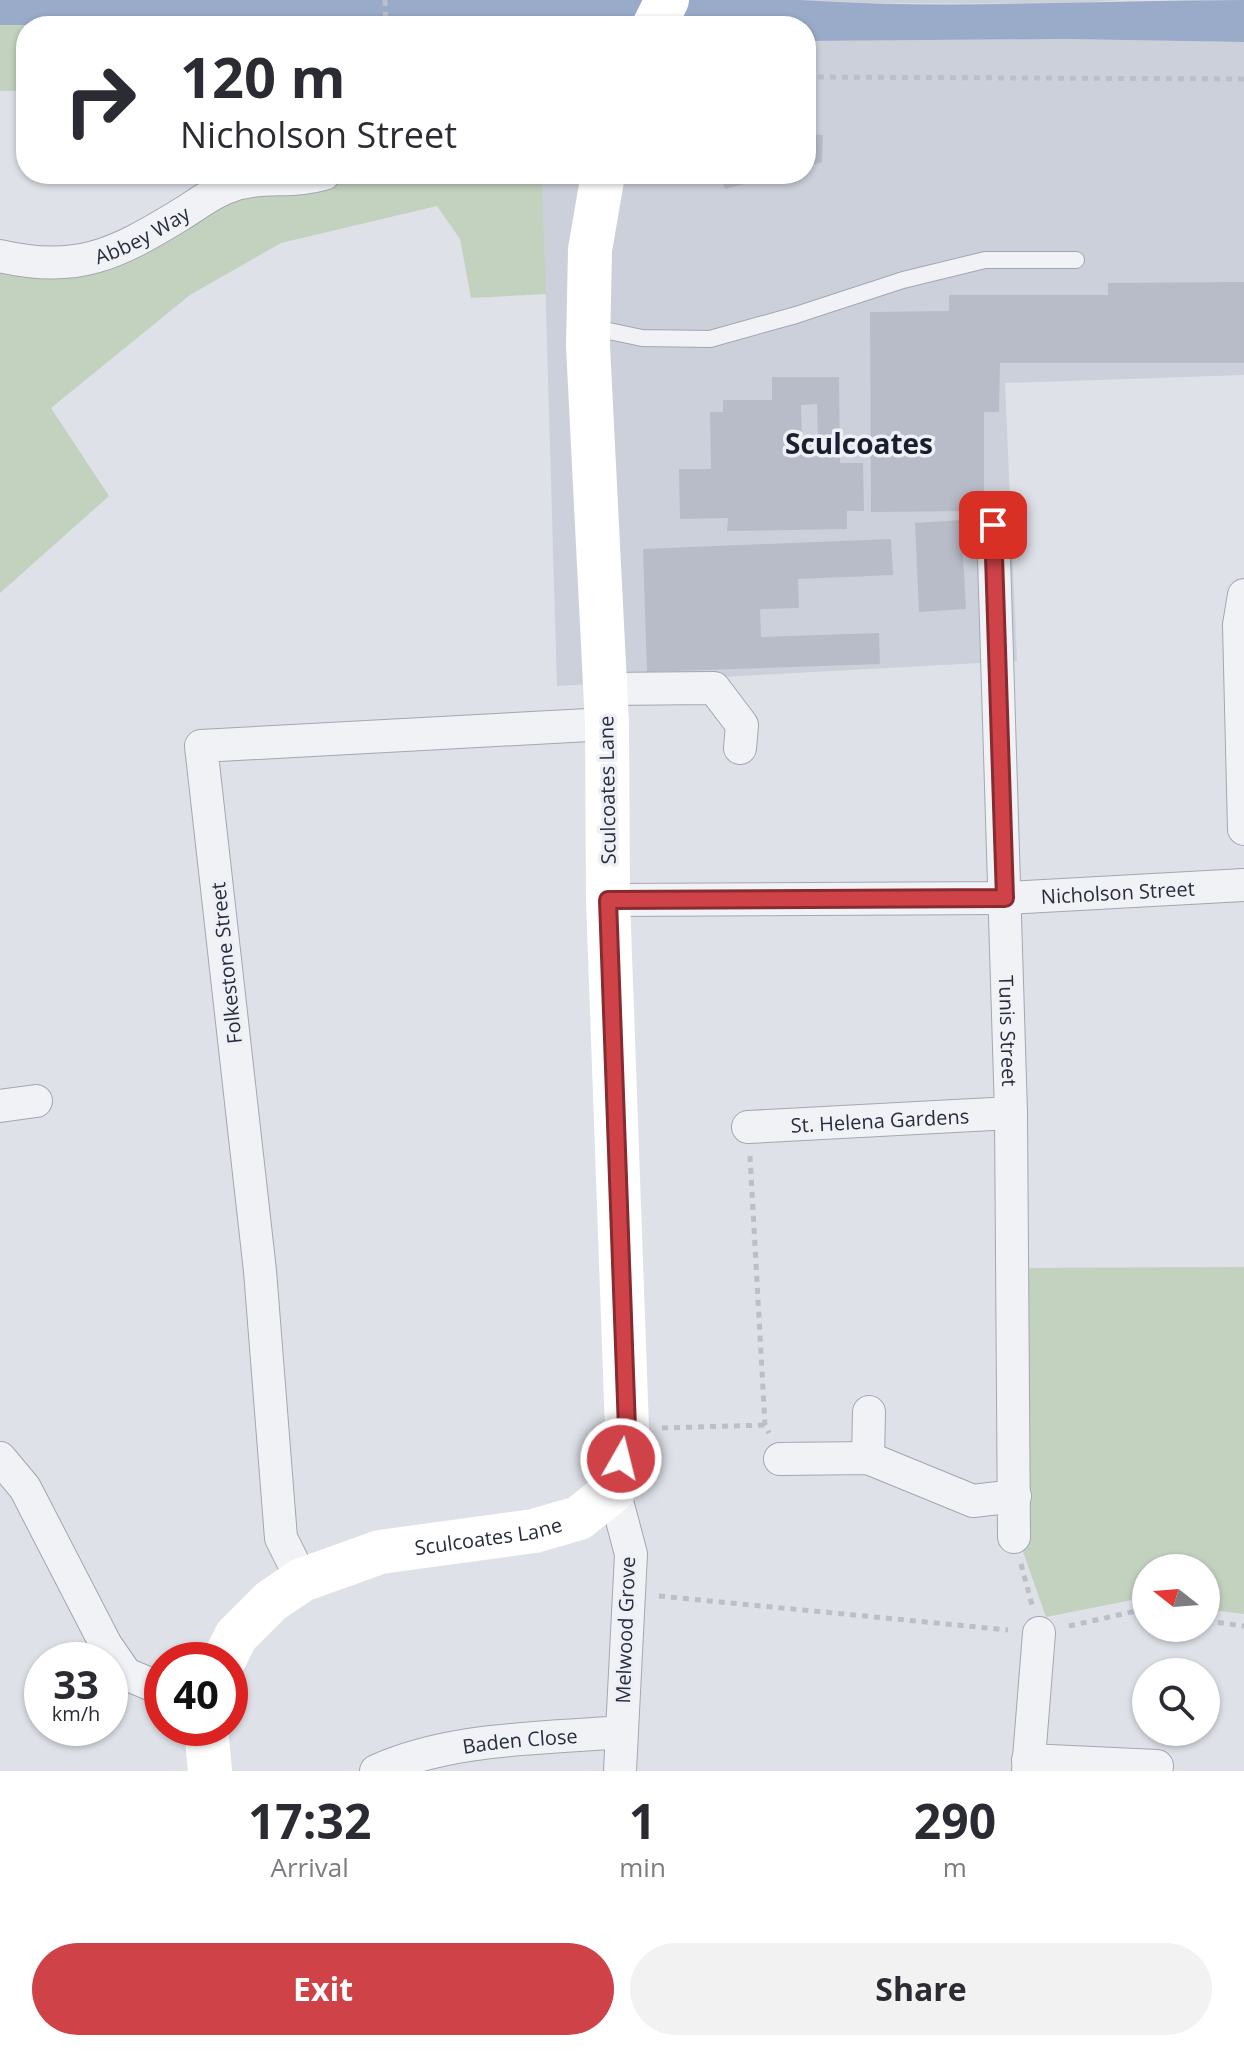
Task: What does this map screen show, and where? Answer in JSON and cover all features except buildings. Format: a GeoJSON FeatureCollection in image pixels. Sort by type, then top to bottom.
{"type":"FeatureCollection","features":[{"type":"Feature","properties":{"kind":"street","name":"Abbey Way"},"geometry":{"type":"LineString","coordinates":[[0,256],[68,263],[100,257],[129,246],[224,188],[236,184]]}},
{"type":"Feature","properties":{"kind":"street","name":"Sculcoates Lane"},"geometry":{"type":"LineString","coordinates":[[233,1642],[271,1601],[302,1580],[380,1552],[534,1531],[579,1518],[614,1490],[627,1429],[608,900],[606,707],[588,326],[590,250],[601,184]]}},
{"type":"Feature","properties":{"kind":"street","name":"Tunis Street"},"geometry":{"type":"LineString","coordinates":[[993,525],[1011,1113],[1014,1537]]}},
{"type":"Feature","properties":{"kind":"street"},"geometry":{"type":"LineString","coordinates":[[1244,595],[1239,625],[1244,829]]}},
{"type":"Feature","properties":{"kind":"street"},"geometry":{"type":"LineString","coordinates":[[606,707],[714,688],[742,725],[740,748]]}},
{"type":"Feature","properties":{"kind":"street","name":"Folkestone Street"},"geometry":{"type":"LineString","coordinates":[[302,1580],[281,1538],[260,1271],[201,746],[606,707]]}},
{"type":"Feature","properties":{"kind":"street","name":"Nicholson Street"},"geometry":{"type":"LineString","coordinates":[[608,900],[1005,898],[1244,885]]}},
{"type":"Feature","properties":{"kind":"street"},"geometry":{"type":"LineString","coordinates":[[0,1106],[36,1101]]}},
{"type":"Feature","properties":{"kind":"street","name":"St. Helena Gardens"},"geometry":{"type":"LineString","coordinates":[[748,1127],[1011,1113]]}},
{"type":"Feature","properties":{"kind":"street"},"geometry":{"type":"LineString","coordinates":[[868,1458],[869,1412]]}},
{"type":"Feature","properties":{"kind":"street"},"geometry":{"type":"LineString","coordinates":[[0,1458],[25,1488],[106,1645],[126,1674],[144,1682]]}},
{"type":"Feature","properties":{"kind":"street"},"geometry":{"type":"LineString","coordinates":[[780,1459],[868,1458],[973,1501],[1015,1496]]}},
{"type":"Feature","properties":{"kind":"street","name":"Melwood Grove"},"geometry":{"type":"LineString","coordinates":[[614,1490],[631,1554],[620,1771]]}},
{"type":"Feature","properties":{"kind":"street"},"geometry":{"type":"LineString","coordinates":[[1039,1633],[1028,1766],[1157,1766]]}},
{"type":"Feature","properties":{"kind":"street","name":"Baden Close"},"geometry":{"type":"LineString","coordinates":[[376,1771],[397,1762],[462,1745],[621,1732]]}},
{"type":"Feature","properties":{"kind":"street"},"geometry":{"type":"LineString","coordinates":[[208,1746],[210,1771]]}},
{"type":"Feature","properties":{"kind":"lane"},"geometry":{"type":"LineString","coordinates":[[588,326],[642,338],[710,339],[903,280],[985,260],[1076,260]]}},
{"type":"Feature","properties":{"kind":"path"},"geometry":{"type":"LineString","coordinates":[[816,77],[1244,79]]}},
{"type":"Feature","properties":{"kind":"path"},"geometry":{"type":"LineString","coordinates":[[627,1429],[765,1425],[748,1127]]}},
{"type":"Feature","properties":{"kind":"path"},"geometry":{"type":"LineString","coordinates":[[1014,1537],[1039,1633]]}},
{"type":"Feature","properties":{"kind":"path"},"geometry":{"type":"LineString","coordinates":[[629,1593],[1039,1633],[1132,1612]]}},
{"type":"Feature","properties":{"kind":"path"},"geometry":{"type":"LineString","coordinates":[[1220,1623],[1244,1626]]}},
{"type":"Feature","properties":{"kind":"shaded area"},"geometry":{"type":"Polygon","coordinates":[[[800,0],[1121,0],[1066,4],[800,0]]]}},
{"type":"Feature","properties":{"kind":"shaded area"},"geometry":{"type":"Polygon","coordinates":[[[1066,39],[1244,42],[1244,375],[1005,383],[1017,661],[557,686],[542,184],[816,184],[816,41],[1066,39]]]}},
{"type":"Feature","properties":{"kind":"green space"},"geometry":{"type":"Polygon","coordinates":[[[16,24],[16,91],[0,91],[0,25],[16,24]]]}},
{"type":"Feature","properties":{"kind":"green space"},"geometry":{"type":"Polygon","coordinates":[[[264,184],[542,184],[546,294],[471,298],[460,239],[437,206],[281,243],[190,295],[51,408],[109,496],[0,593],[0,264],[102,268],[194,207],[264,184]]]}},
{"type":"Feature","properties":{"kind":"green space"},"geometry":{"type":"Polygon","coordinates":[[[1244,1267],[1244,1614],[1220,1611],[1220,1554],[1132,1554],[1132,1600],[1046,1617],[1020,1543],[1018,1268],[1244,1267]]]}},
{"type":"Feature","properties":{"kind":"water"},"geometry":{"type":"Polygon","coordinates":[[[0,0],[800,0],[966,4],[1244,0],[1244,42],[1066,39],[816,41],[816,16],[16,16],[16,25],[0,25],[0,0]]]}},
{"type":"Feature","properties":{"kind":"district","name":"Sculcoates"},"geometry":{"type":"Point","coordinates":[859,443]}},
{"type":"Feature","properties":{"kind":"route"},"geometry":{"type":"LineString","coordinates":[[621,1459],[627,1429],[608,900],[1005,898],[993,525]]}}]}
